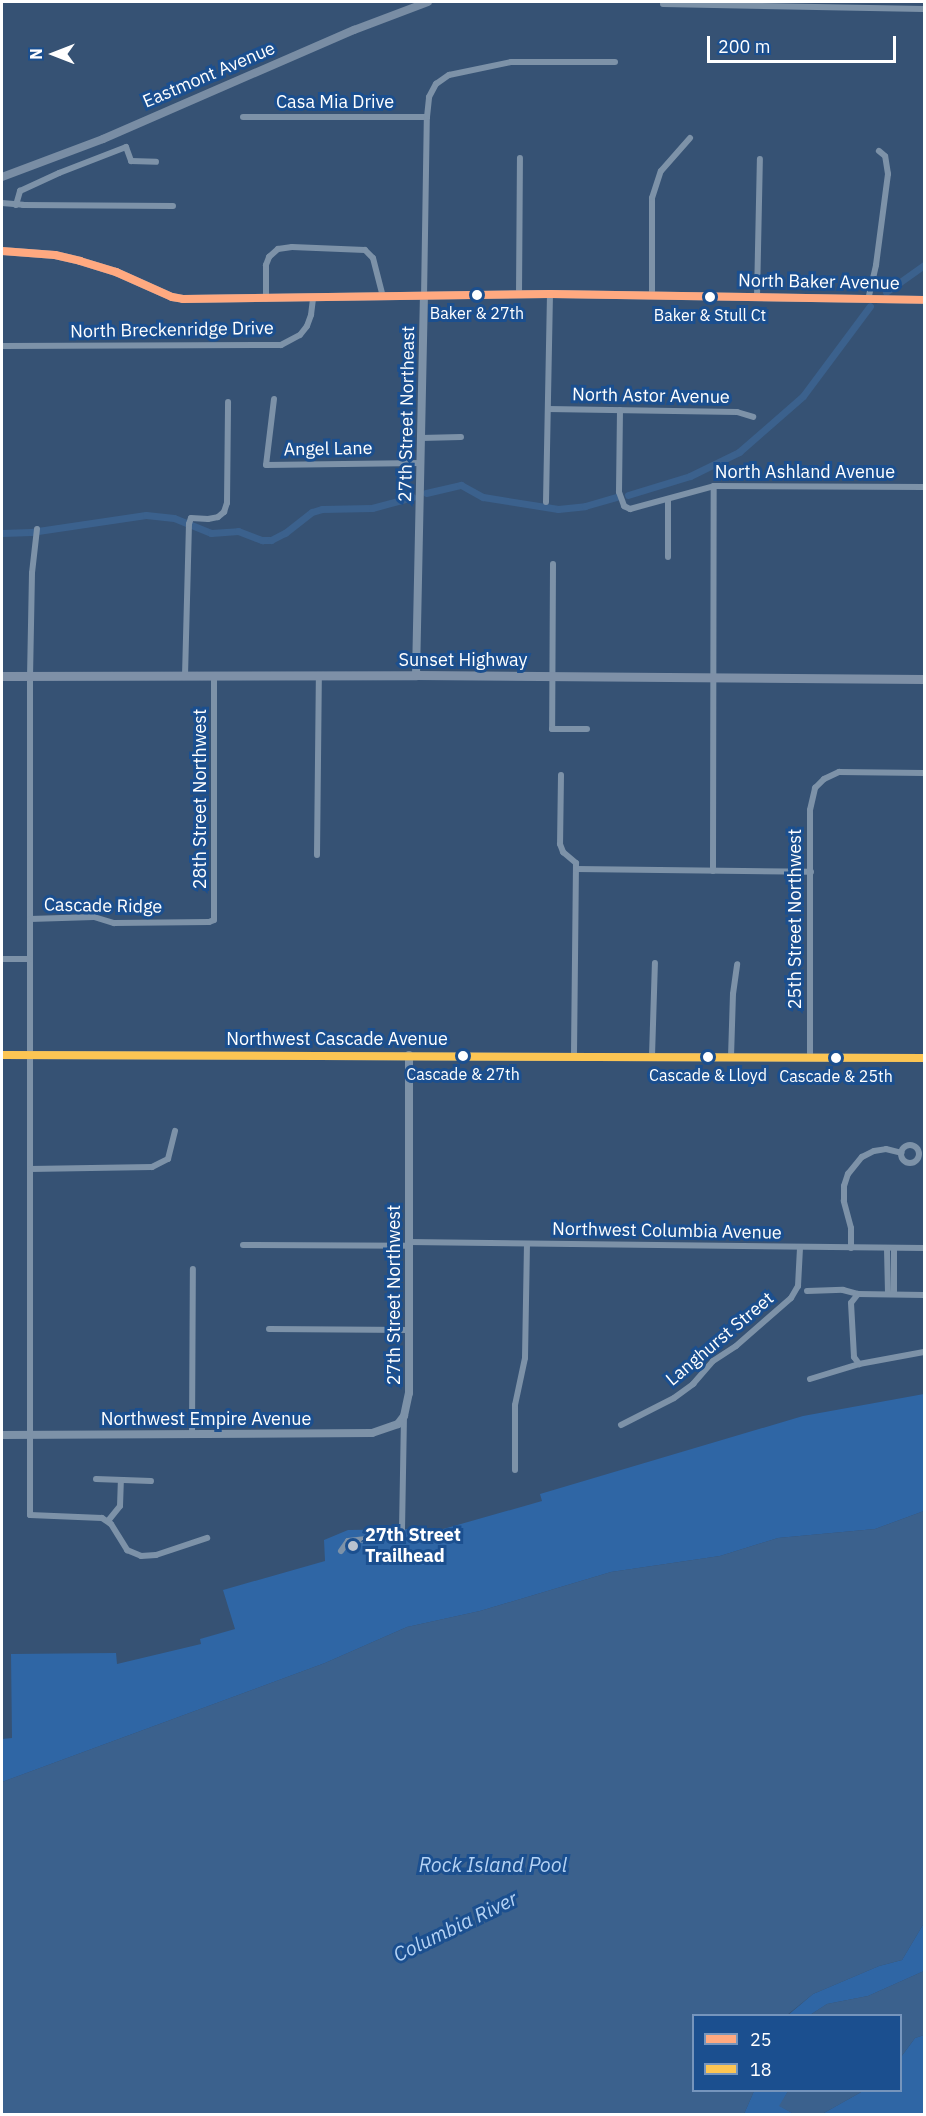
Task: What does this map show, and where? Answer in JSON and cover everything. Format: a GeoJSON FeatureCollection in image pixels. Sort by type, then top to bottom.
{"type":"FeatureCollection","features":[{"type":"Feature","properties":{"kind":"highway","name":"Sunset Highway"},"geometry":{"type":"LineString","coordinates":[[2,676],[416,675],[924,679]]}},
{"type":"Feature","properties":{"kind":"main road","name":"Eastmont Avenue"},"geometry":{"type":"LineString","coordinates":[[2,177],[103,139],[354,30],[428,2]]}},
{"type":"Feature","properties":{"kind":"main road","name":"North Baker Avenue"},"geometry":{"type":"LineString","coordinates":[[2,251],[55,255],[80,261],[116,272],[172,297],[424,298],[550,294],[924,300]]}},
{"type":"Feature","properties":{"kind":"street"},"geometry":{"type":"LineString","coordinates":[[663,4],[924,9]]}},
{"type":"Feature","properties":{"kind":"street","name":"27th Street Northeast"},"geometry":{"type":"LineString","coordinates":[[416,675],[427,117],[433,89],[442,79],[455,73],[516,61],[615,62]]}},
{"type":"Feature","properties":{"kind":"street","name":"Casa Mia Drive"},"geometry":{"type":"LineString","coordinates":[[243,117],[427,117]]}},
{"type":"Feature","properties":{"kind":"street"},"geometry":{"type":"LineString","coordinates":[[652,296],[651,212],[653,193],[668,160],[690,138]]}},
{"type":"Feature","properties":{"kind":"street"},"geometry":{"type":"LineString","coordinates":[[16,205],[20,191],[126,147],[131,161],[156,162]]}},
{"type":"Feature","properties":{"kind":"street"},"geometry":{"type":"LineString","coordinates":[[867,300],[878,255],[888,174],[885,156],[879,150]]}},
{"type":"Feature","properties":{"kind":"street"},"geometry":{"type":"LineString","coordinates":[[519,294],[520,158]]}},
{"type":"Feature","properties":{"kind":"street"},"geometry":{"type":"LineString","coordinates":[[757,297],[760,159]]}},
{"type":"Feature","properties":{"kind":"street"},"geometry":{"type":"LineString","coordinates":[[2,203],[172,206]]}},
{"type":"Feature","properties":{"kind":"street"},"geometry":{"type":"LineString","coordinates":[[266,299],[266,265],[269,257],[278,249],[292,247],[365,250],[373,258],[383,297]]}},
{"type":"Feature","properties":{"kind":"street"},"geometry":{"type":"LineString","coordinates":[[546,502],[550,294]]}},
{"type":"Feature","properties":{"kind":"street","name":"North Breckenridge Drive"},"geometry":{"type":"LineString","coordinates":[[2,346],[281,345],[300,335],[307,326],[313,298]]}},
{"type":"Feature","properties":{"kind":"street","name":"Angel Lane"},"geometry":{"type":"LineString","coordinates":[[274,399],[266,465],[421,463]]}},
{"type":"Feature","properties":{"kind":"street"},"geometry":{"type":"LineString","coordinates":[[185,676],[189,524],[190,518],[208,519],[218,517],[224,512],[227,502],[228,402]]}},
{"type":"Feature","properties":{"kind":"street","name":"North Astor Avenue"},"geometry":{"type":"LineString","coordinates":[[548,409],[737,412],[753,417]]}},
{"type":"Feature","properties":{"kind":"street","name":"North Ashland Avenue"},"geometry":{"type":"LineString","coordinates":[[620,410],[621,500],[630,509],[714,486],[924,488]]}},
{"type":"Feature","properties":{"kind":"street"},"geometry":{"type":"LineString","coordinates":[[421,438],[460,437]]}},
{"type":"Feature","properties":{"kind":"street"},"geometry":{"type":"LineString","coordinates":[[713,871],[714,486]]}},
{"type":"Feature","properties":{"kind":"street"},"geometry":{"type":"LineString","coordinates":[[668,500],[668,557]]}},
{"type":"Feature","properties":{"kind":"street"},"geometry":{"type":"LineString","coordinates":[[37,529],[38,538],[32,573],[30,676],[30,1515],[95,1516],[108,1521],[127,1550],[141,1556],[156,1555],[207,1538]]}},
{"type":"Feature","properties":{"kind":"street"},"geometry":{"type":"LineString","coordinates":[[553,564],[552,729],[587,729]]}},
{"type":"Feature","properties":{"kind":"street","name":"28th Street Northwest"},"geometry":{"type":"LineString","coordinates":[[212,921],[215,915],[214,676]]}},
{"type":"Feature","properties":{"kind":"street"},"geometry":{"type":"LineString","coordinates":[[317,855],[319,676]]}},
{"type":"Feature","properties":{"kind":"street","name":"25th Street Northwest"},"geometry":{"type":"LineString","coordinates":[[810,1057],[811,801],[819,783],[839,772],[924,773]]}},
{"type":"Feature","properties":{"kind":"street"},"geometry":{"type":"LineString","coordinates":[[561,775],[560,844],[563,852],[576,863],[574,1056]]}},
{"type":"Feature","properties":{"kind":"street"},"geometry":{"type":"LineString","coordinates":[[576,869],[811,872]]}},
{"type":"Feature","properties":{"kind":"street","name":"Cascade Ridge"},"geometry":{"type":"LineString","coordinates":[[30,919],[94,917],[114,923],[212,921]]}},
{"type":"Feature","properties":{"kind":"street"},"geometry":{"type":"LineString","coordinates":[[2,959],[30,959]]}},
{"type":"Feature","properties":{"kind":"street"},"geometry":{"type":"LineString","coordinates":[[652,1056],[655,963]]}},
{"type":"Feature","properties":{"kind":"street"},"geometry":{"type":"LineString","coordinates":[[731,1057],[733,994],[737,964]]}},
{"type":"Feature","properties":{"kind":"street","name":"Northwest Cascade Avenue"},"geometry":{"type":"LineString","coordinates":[[2,1055],[924,1058]]}},
{"type":"Feature","properties":{"kind":"street","name":"27th Street Northwest"},"geometry":{"type":"LineString","coordinates":[[341,1551],[348,1541],[400,1533],[403,1525],[404,1416],[409,1393],[409,1055]]}},
{"type":"Feature","properties":{"kind":"street"},"geometry":{"type":"LineString","coordinates":[[30,1169],[152,1167],[168,1159],[175,1131]]}},
{"type":"Feature","properties":{"kind":"street"},"geometry":{"type":"LineString","coordinates":[[851,1248],[851,1228],[844,1201],[844,1186],[848,1174],[862,1157],[874,1151],[886,1149],[902,1153]]}},
{"type":"Feature","properties":{"kind":"street","name":"Northwest Columbia Avenue"},"geometry":{"type":"LineString","coordinates":[[243,1245],[924,1248]]}},
{"type":"Feature","properties":{"kind":"street"},"geometry":{"type":"LineString","coordinates":[[515,1470],[515,1405],[525,1358],[526,1245]]}},
{"type":"Feature","properties":{"kind":"street","name":"Langhurst Street"},"geometry":{"type":"LineString","coordinates":[[621,1425],[675,1398],[714,1361],[736,1346],[768,1315],[791,1298],[798,1286],[800,1248]]}},
{"type":"Feature","properties":{"kind":"street"},"geometry":{"type":"LineString","coordinates":[[890,1249],[891,1294]]}},
{"type":"Feature","properties":{"kind":"street"},"geometry":{"type":"LineString","coordinates":[[192,1434],[193,1269]]}},
{"type":"Feature","properties":{"kind":"street"},"geometry":{"type":"LineString","coordinates":[[807,1291],[843,1290],[858,1294],[924,1295]]}},
{"type":"Feature","properties":{"kind":"street"},"geometry":{"type":"LineString","coordinates":[[858,1294],[851,1303],[854,1357],[858,1364]]}},
{"type":"Feature","properties":{"kind":"street"},"geometry":{"type":"LineString","coordinates":[[268,1329],[409,1330]]}},
{"type":"Feature","properties":{"kind":"street"},"geometry":{"type":"LineString","coordinates":[[810,1379],[858,1364],[924,1352]]}},
{"type":"Feature","properties":{"kind":"street","name":"Northwest Empire Avenue"},"geometry":{"type":"LineString","coordinates":[[2,1435],[372,1433],[392,1428],[404,1416]]}},
{"type":"Feature","properties":{"kind":"street"},"geometry":{"type":"LineString","coordinates":[[96,1479],[151,1481]]}},
{"type":"Feature","properties":{"kind":"street"},"geometry":{"type":"LineString","coordinates":[[108,1521],[120,1506],[121,1480]]}},
{"type":"Feature","properties":{"kind":"shaded area"},"geometry":{"type":"Polygon","coordinates":[[[924,1394],[924,1511],[875,1529],[778,1538],[720,1556],[611,1572],[480,1611],[407,1627],[325,1663],[2,1782],[2,1739],[12,1738],[11,1654],[116,1653],[117,1664],[201,1644],[200,1639],[235,1629],[223,1590],[325,1561],[324,1540],[348,1530],[408,1529],[408,1539],[542,1501],[540,1494],[803,1416],[924,1394]]]}},
{"type":"Feature","properties":{"kind":"shaded area"},"geometry":{"type":"Polygon","coordinates":[[[924,1923],[924,1971],[868,1996],[827,2004],[812,2014],[789,2014],[813,1994],[879,1966],[902,1960],[924,1923]]]}},
{"type":"Feature","properties":{"kind":"shaded area"},"geometry":{"type":"Polygon","coordinates":[[[924,2035],[924,2114],[822,2114],[861,2092],[902,2092],[902,2056],[915,2038],[924,2035]]]}},
{"type":"Feature","properties":{"kind":"shaded area"},"geometry":{"type":"Polygon","coordinates":[[[754,2092],[787,2092],[780,2106],[794,2114],[744,2114],[754,2092]]]}},
{"type":"Feature","properties":{"kind":"water","name":"Rock Island Pool"},"geometry":{"type":"Polygon","coordinates":[[[924,1511],[924,1923],[902,1960],[879,1966],[813,1994],[788,2014],[692,2014],[692,2092],[754,2092],[744,2114],[2,2114],[2,1782],[325,1663],[407,1627],[480,1611],[611,1572],[720,1556],[778,1538],[875,1529],[924,1511]]]}},
{"type":"Feature","properties":{"kind":"water"},"geometry":{"type":"Polygon","coordinates":[[[924,1971],[924,2035],[915,2038],[902,2056],[902,2014],[812,2014],[827,2004],[868,1996],[924,1971]]]}},
{"type":"Feature","properties":{"kind":"water"},"geometry":{"type":"Polygon","coordinates":[[[787,2092],[861,2092],[822,2114],[794,2114],[779,2106],[787,2092]]]}},
{"type":"Feature","properties":{"kind":"waterway"},"geometry":{"type":"LineString","coordinates":[[886,292],[924,265]]}},
{"type":"Feature","properties":{"kind":"waterway"},"geometry":{"type":"LineString","coordinates":[[628,495],[690,476],[739,452],[803,396],[870,306]]}},
{"type":"Feature","properties":{"kind":"waterway"},"geometry":{"type":"LineString","coordinates":[[426,493],[461,485],[483,497],[558,509],[585,506],[617,497]]}},
{"type":"Feature","properties":{"kind":"waterway"},"geometry":{"type":"LineString","coordinates":[[2,533],[31,532],[146,515],[174,518],[211,533],[238,531],[262,540],[271,540],[285,533],[312,512],[322,509],[372,508],[413,497]]}},
{"type":"Feature","properties":{"kind":"transit line","name":"25"},"geometry":{"type":"LineString","coordinates":[[2,251],[55,255],[80,261],[116,272],[172,297],[183,299],[550,294],[924,300]]}},
{"type":"Feature","properties":{"kind":"transit line","name":"18"},"geometry":{"type":"LineString","coordinates":[[2,1055],[924,1058]]}},
{"type":"Feature","properties":{"kind":"place","name":"Baker & 27th"},"geometry":{"type":"Point","coordinates":[477,295]}},
{"type":"Feature","properties":{"kind":"place","name":"Baker & Stull Ct"},"geometry":{"type":"Point","coordinates":[710,297]}},
{"type":"Feature","properties":{"kind":"place","name":"Cascade & 27th"},"geometry":{"type":"Point","coordinates":[463,1056]}},
{"type":"Feature","properties":{"kind":"place","name":"Cascade & Lloyd"},"geometry":{"type":"Point","coordinates":[708,1057]}},
{"type":"Feature","properties":{"kind":"place","name":"Cascade & 25th"},"geometry":{"type":"Point","coordinates":[836,1058]}},
{"type":"Feature","properties":{"kind":"place","name":"27th Street Trailhead"},"geometry":{"type":"Point","coordinates":[353,1546]}},
{"type":"Feature","properties":{"kind":"water label","name":"Columbia River"},"geometry":{"type":"Point","coordinates":[455,1926]}}]}
